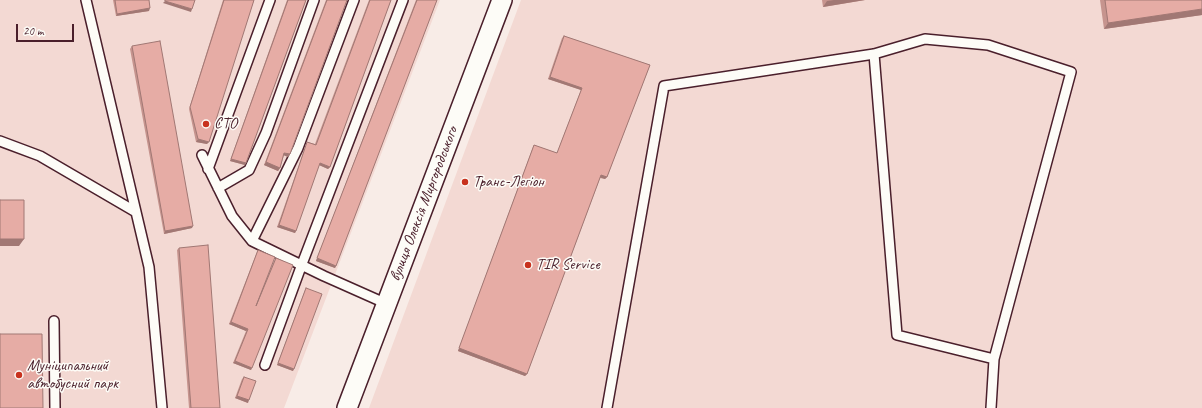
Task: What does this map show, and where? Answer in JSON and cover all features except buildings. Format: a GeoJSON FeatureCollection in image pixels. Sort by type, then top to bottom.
{"type":"FeatureCollection","features":[{"type":"Feature","properties":{"kind":"street","name":"вулиця Олексія Миргородського"},"geometry":{"type":"LineString","coordinates":[[347,408],[502,0]]}},
{"type":"Feature","properties":{"kind":"lane"},"geometry":{"type":"LineString","coordinates":[[86,0],[149,266],[162,408]]}},
{"type":"Feature","properties":{"kind":"lane"},"geometry":{"type":"LineString","coordinates":[[208,169],[270,0]]}},
{"type":"Feature","properties":{"kind":"lane"},"geometry":{"type":"LineString","coordinates":[[218,188],[249,170],[266,133],[314,0]]}},
{"type":"Feature","properties":{"kind":"lane"},"geometry":{"type":"LineString","coordinates":[[252,241],[298,148],[354,0]]}},
{"type":"Feature","properties":{"kind":"lane"},"geometry":{"type":"LineString","coordinates":[[265,365],[403,0]]}},
{"type":"Feature","properties":{"kind":"lane"},"geometry":{"type":"LineString","coordinates":[[607,408],[664,86],[874,54],[925,39],[988,45],[1071,72],[994,359],[991,408]]}},
{"type":"Feature","properties":{"kind":"lane"},"geometry":{"type":"LineString","coordinates":[[874,54],[897,335],[994,359]]}},
{"type":"Feature","properties":{"kind":"lane"},"geometry":{"type":"LineString","coordinates":[[0,141],[40,156],[136,212]]}},
{"type":"Feature","properties":{"kind":"lane"},"geometry":{"type":"LineString","coordinates":[[202,155],[232,216],[252,241],[324,276],[387,304]]}},
{"type":"Feature","properties":{"kind":"lane"},"geometry":{"type":"LineString","coordinates":[[54,321],[55,408]]}},
{"type":"Feature","properties":{"kind":"shaded area"},"geometry":{"type":"Polygon","coordinates":[[[0,0],[440,0],[284,408],[0,408],[0,0]]]}},
{"type":"Feature","properties":{"kind":"shaded area"},"geometry":{"type":"Polygon","coordinates":[[[521,0],[1202,0],[1202,408],[369,408],[521,0]]]}},
{"type":"Feature","properties":{"kind":"place","name":"СТО"},"geometry":{"type":"Point","coordinates":[206,124]}},
{"type":"Feature","properties":{"kind":"place","name":"Транс-Легіон"},"geometry":{"type":"Point","coordinates":[465,182]}},
{"type":"Feature","properties":{"kind":"place","name":"TIR Service"},"geometry":{"type":"Point","coordinates":[528,265]}},
{"type":"Feature","properties":{"kind":"place","name":"Муніципальний автобусний парк"},"geometry":{"type":"Point","coordinates":[19,375]}}]}
